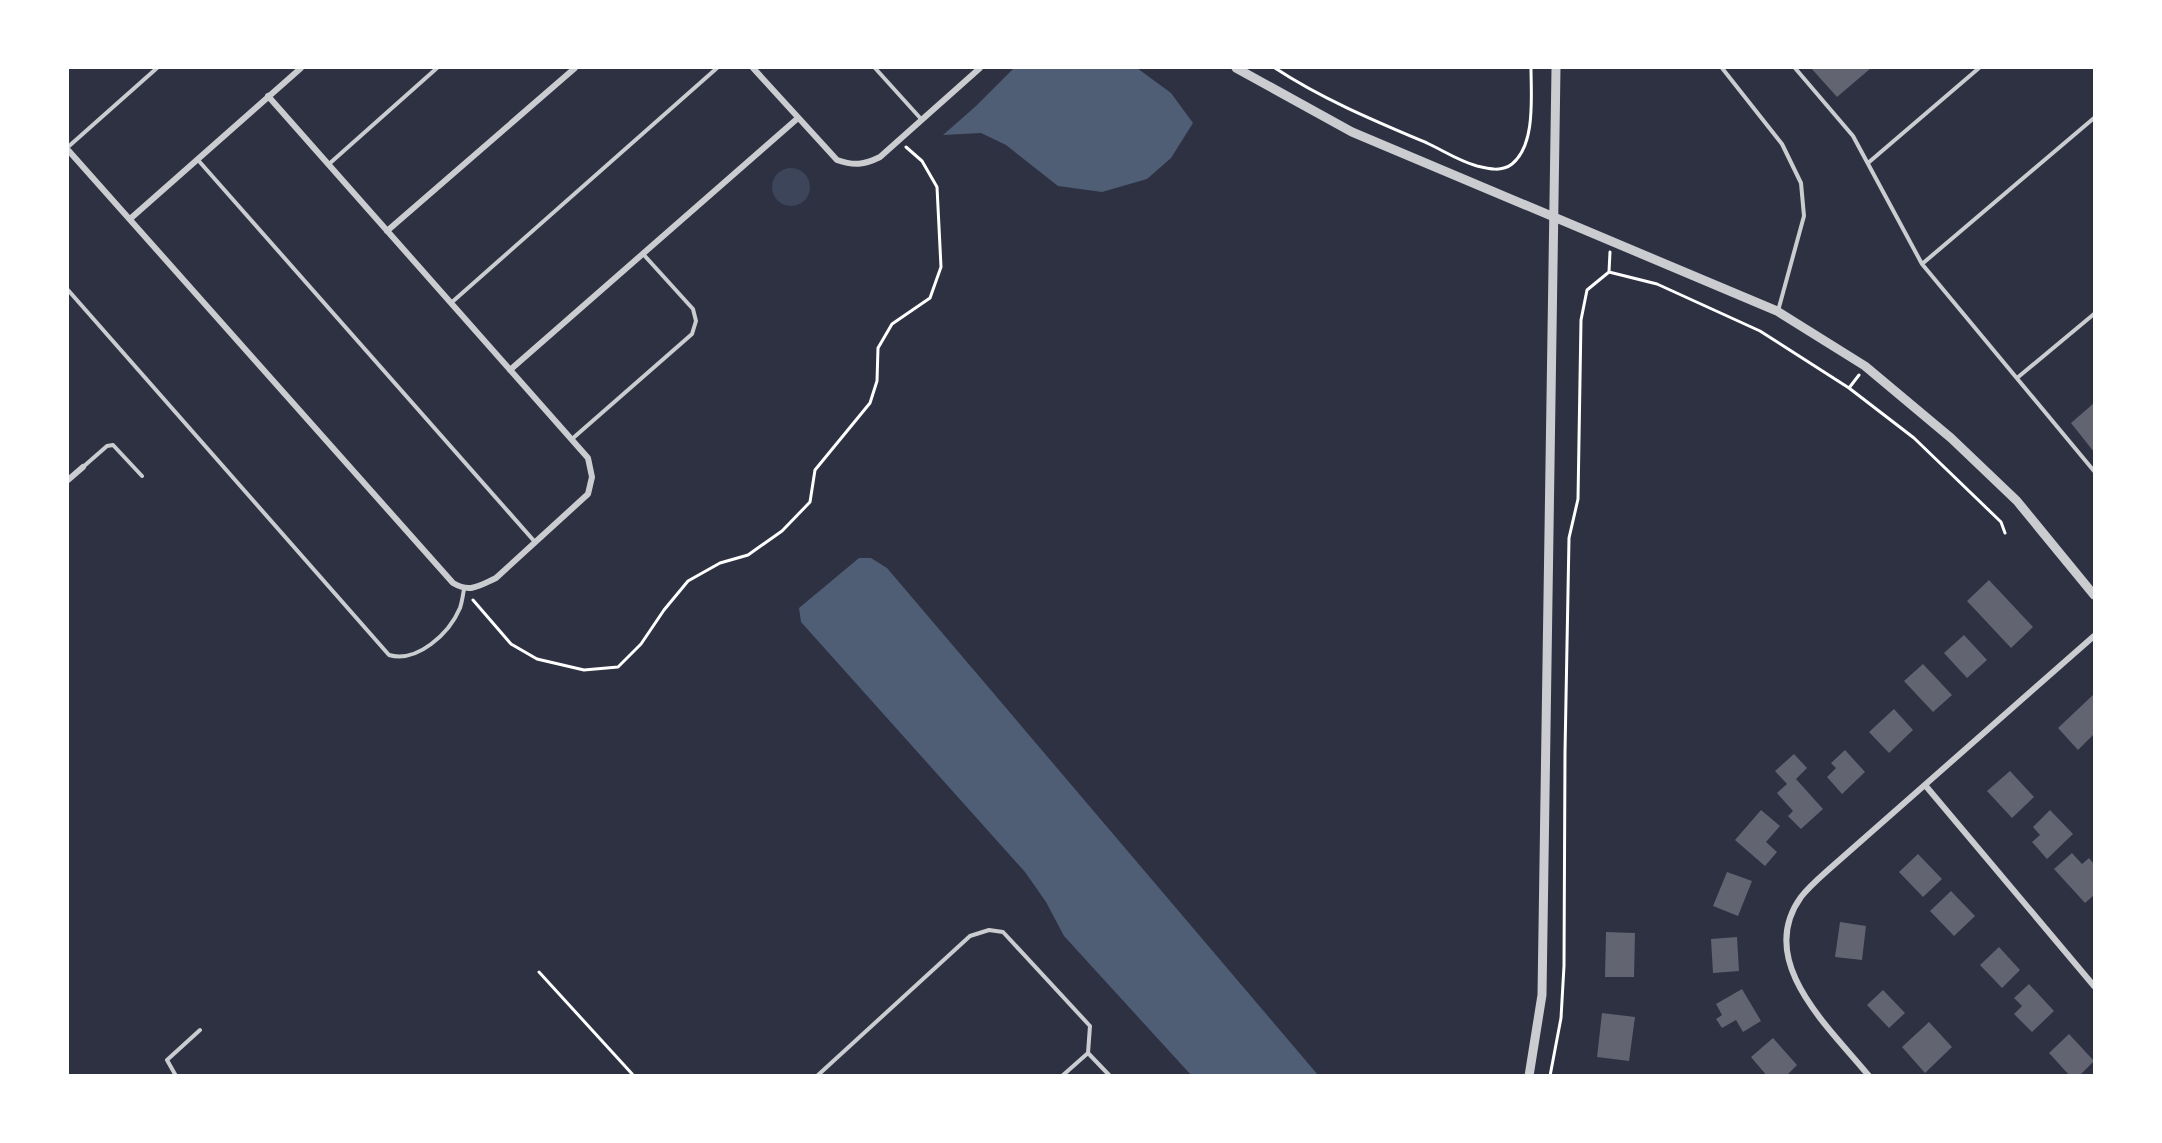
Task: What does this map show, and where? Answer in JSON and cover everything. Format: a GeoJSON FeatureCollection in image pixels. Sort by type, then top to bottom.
{"type":"FeatureCollection","features":[{"type":"Feature","properties":{"kind":"street"},"geometry":{"type":"LineString","coordinates":[[130,219],[301,68]]}},
{"type":"Feature","properties":{"kind":"street"},"geometry":{"type":"LineString","coordinates":[[387,231],[575,68]]}},
{"type":"Feature","properties":{"kind":"street"},"geometry":{"type":"LineString","coordinates":[[753,68],[837,160],[848,164],[864,165],[880,158],[980,68]]}},
{"type":"Feature","properties":{"kind":"street"},"geometry":{"type":"LineString","coordinates":[[1236,68],[1352,132],[1778,311],[1865,366],[1951,438],[2017,501],[2094,595]]}},
{"type":"Feature","properties":{"kind":"street"},"geometry":{"type":"LineString","coordinates":[[1529,1076],[1542,995],[1556,68]]}},
{"type":"Feature","properties":{"kind":"street"},"geometry":{"type":"LineString","coordinates":[[68,149],[453,583],[464,589],[479,587],[496,578],[588,494],[592,477],[588,458],[268,96]]}},
{"type":"Feature","properties":{"kind":"street"},"geometry":{"type":"LineString","coordinates":[[510,370],[798,118]]}},
{"type":"Feature","properties":{"kind":"street"},"geometry":{"type":"LineString","coordinates":[[68,480],[83,467]]}},
{"type":"Feature","properties":{"kind":"street"},"geometry":{"type":"LineString","coordinates":[[1869,1076],[1800,991],[1791,974],[1786,933],[1792,915],[1801,898],[1827,871],[2094,636]]}},
{"type":"Feature","properties":{"kind":"street"},"geometry":{"type":"LineString","coordinates":[[1925,785],[2094,986]]}},
{"type":"Feature","properties":{"kind":"lane"},"geometry":{"type":"LineString","coordinates":[[68,149],[157,68]]}},
{"type":"Feature","properties":{"kind":"lane"},"geometry":{"type":"LineString","coordinates":[[328,165],[437,68]]}},
{"type":"Feature","properties":{"kind":"lane"},"geometry":{"type":"LineString","coordinates":[[451,304],[717,68]]}},
{"type":"Feature","properties":{"kind":"lane"},"geometry":{"type":"LineString","coordinates":[[875,68],[922,120]]}},
{"type":"Feature","properties":{"kind":"lane"},"geometry":{"type":"LineString","coordinates":[[1722,68],[1782,144],[1801,183],[1804,216],[1778,311]]}},
{"type":"Feature","properties":{"kind":"lane"},"geometry":{"type":"LineString","coordinates":[[1795,68],[1853,136],[1922,264],[2094,471]]}},
{"type":"Feature","properties":{"kind":"lane"},"geometry":{"type":"LineString","coordinates":[[1867,163],[1978,68]]}},
{"type":"Feature","properties":{"kind":"lane"},"geometry":{"type":"LineString","coordinates":[[1922,264],[2094,118]]}},
{"type":"Feature","properties":{"kind":"lane"},"geometry":{"type":"LineString","coordinates":[[198,160],[535,542]]}},
{"type":"Feature","properties":{"kind":"lane"},"geometry":{"type":"LineString","coordinates":[[571,439],[692,334],[696,321],[693,309],[643,254]]}},
{"type":"Feature","properties":{"kind":"lane"},"geometry":{"type":"LineString","coordinates":[[68,290],[389,655],[400,658],[416,654],[435,640],[451,625],[460,608],[464,589]]}},
{"type":"Feature","properties":{"kind":"lane"},"geometry":{"type":"LineString","coordinates":[[2017,378],[2094,314]]}},
{"type":"Feature","properties":{"kind":"lane"},"geometry":{"type":"LineString","coordinates":[[83,467],[107,446],[114,445],[142,476]]}},
{"type":"Feature","properties":{"kind":"lane"},"geometry":{"type":"LineString","coordinates":[[817,1076],[970,936],[989,930],[1003,932],[1090,1026],[1088,1053],[1062,1076]]}},
{"type":"Feature","properties":{"kind":"lane"},"geometry":{"type":"LineString","coordinates":[[176,1076],[167,1060],[200,1030]]}},
{"type":"Feature","properties":{"kind":"lane"},"geometry":{"type":"LineString","coordinates":[[1088,1053],[1110,1076]]}},
{"type":"Feature","properties":{"kind":"path"},"geometry":{"type":"LineString","coordinates":[[1275,68],[1293,80],[1461,161],[1497,170],[1510,166],[1518,159],[1527,141],[1530,122],[1531,68]]}},
{"type":"Feature","properties":{"kind":"path"},"geometry":{"type":"LineString","coordinates":[[464,589],[511,644],[537,659],[584,670],[618,667],[641,644],[664,610],[688,581],[720,563],[748,555],[782,531],[810,502],[815,470],[870,403],[877,381],[879,348],[892,324],[930,298],[941,267],[937,187],[922,162],[899,140]]}},
{"type":"Feature","properties":{"kind":"path"},"geometry":{"type":"LineString","coordinates":[[1550,1076],[1561,1018],[1564,966],[1569,538],[1578,499],[1581,320],[1587,290],[1609,272],[1657,284],[1760,331],[1849,388],[1914,438],[2001,522],[2006,533]]}},
{"type":"Feature","properties":{"kind":"path"},"geometry":{"type":"LineString","coordinates":[[539,972],[634,1076]]}},
{"type":"Feature","properties":{"kind":"shaded area"},"geometry":{"type":"Polygon","coordinates":[[[1014,68],[1137,68],[1171,93],[1193,123],[1171,158],[1147,179],[1102,192],[1058,186],[1006,145],[981,133],[943,135],[1014,68]]]}},
{"type":"Feature","properties":{"kind":"shaded area"},"geometry":{"type":"Polygon","coordinates":[[[791,168],[804,174],[810,187],[804,200],[791,206],[778,200],[772,187],[778,174],[791,168]]]}},
{"type":"Feature","properties":{"kind":"shaded area"},"geometry":{"type":"Polygon","coordinates":[[[859,558],[871,558],[887,568],[1318,1075],[1191,1075],[1064,936],[1046,902],[1025,872],[801,622],[799,608],[859,558]]]}},
{"type":"Feature","properties":{"kind":"building"},"geometry":{"type":"Polygon","coordinates":[[[1811,68],[1871,68],[1837,97],[1811,68]]]}},
{"type":"Feature","properties":{"kind":"building"},"geometry":{"type":"Polygon","coordinates":[[[2094,403],[2094,452],[2071,423],[2094,403]]]}},
{"type":"Feature","properties":{"kind":"building"},"geometry":{"type":"Polygon","coordinates":[[[1989,580],[2033,627],[2011,648],[1967,601],[1989,580]]]}},
{"type":"Feature","properties":{"kind":"building"},"geometry":{"type":"Polygon","coordinates":[[[1964,635],[1987,660],[1967,678],[1944,653],[1964,635]]]}},
{"type":"Feature","properties":{"kind":"building"},"geometry":{"type":"Polygon","coordinates":[[[1923,664],[1952,695],[1933,712],[1904,681],[1923,664]]]}},
{"type":"Feature","properties":{"kind":"building"},"geometry":{"type":"Polygon","coordinates":[[[2094,694],[2094,734],[2078,750],[2058,728],[2094,694]]]}},
{"type":"Feature","properties":{"kind":"building"},"geometry":{"type":"Polygon","coordinates":[[[1894,709],[1913,730],[1889,753],[1869,732],[1894,709]]]}},
{"type":"Feature","properties":{"kind":"building"},"geometry":{"type":"Polygon","coordinates":[[[1845,750],[1865,772],[1842,794],[1827,777],[1836,768],[1831,763],[1845,750]]]}},
{"type":"Feature","properties":{"kind":"building"},"geometry":{"type":"Polygon","coordinates":[[[1794,754],[1807,768],[1796,779],[1823,809],[1801,829],[1788,816],[1793,811],[1777,793],[1787,784],[1775,771],[1794,754]]]}},
{"type":"Feature","properties":{"kind":"building"},"geometry":{"type":"Polygon","coordinates":[[[2010,771],[2034,797],[2012,818],[1987,791],[2010,771]]]}},
{"type":"Feature","properties":{"kind":"building"},"geometry":{"type":"Polygon","coordinates":[[[1761,810],[1780,826],[1766,842],[1777,852],[1765,866],[1735,840],[1761,810]]]}},
{"type":"Feature","properties":{"kind":"building"},"geometry":{"type":"Polygon","coordinates":[[[2050,810],[2073,834],[2047,859],[2032,842],[2040,835],[2033,827],[2050,810]]]}},
{"type":"Feature","properties":{"kind":"building"},"geometry":{"type":"Polygon","coordinates":[[[2072,853],[2082,864],[2089,858],[2094,864],[2094,895],[2085,903],[2054,869],[2072,853]]]}},
{"type":"Feature","properties":{"kind":"building"},"geometry":{"type":"Polygon","coordinates":[[[1918,854],[1942,879],[1923,897],[1899,872],[1918,854]]]}},
{"type":"Feature","properties":{"kind":"building"},"geometry":{"type":"Polygon","coordinates":[[[1727,872],[1752,881],[1738,916],[1713,906],[1727,872]]]}},
{"type":"Feature","properties":{"kind":"building"},"geometry":{"type":"Polygon","coordinates":[[[1951,891],[1975,916],[1954,936],[1930,911],[1951,891]]]}},
{"type":"Feature","properties":{"kind":"building"},"geometry":{"type":"Polygon","coordinates":[[[1840,922],[1866,926],[1862,960],[1835,957],[1840,922]]]}},
{"type":"Feature","properties":{"kind":"building"},"geometry":{"type":"Polygon","coordinates":[[[1606,932],[1635,933],[1634,977],[1605,977],[1606,932]]]}},
{"type":"Feature","properties":{"kind":"building"},"geometry":{"type":"Polygon","coordinates":[[[1737,937],[1739,971],[1713,973],[1711,939],[1737,937]]]}},
{"type":"Feature","properties":{"kind":"building"},"geometry":{"type":"Polygon","coordinates":[[[1999,947],[2020,970],[2002,988],[1980,965],[1999,947]]]}},
{"type":"Feature","properties":{"kind":"building"},"geometry":{"type":"Polygon","coordinates":[[[2029,984],[2054,1011],[2032,1032],[2014,1014],[2022,1006],[2014,998],[2029,984]]]}},
{"type":"Feature","properties":{"kind":"building"},"geometry":{"type":"Polygon","coordinates":[[[1742,989],[1761,1021],[1743,1032],[1736,1020],[1722,1028],[1716,1019],[1722,1015],[1716,1004],[1742,989]]]}},
{"type":"Feature","properties":{"kind":"building"},"geometry":{"type":"Polygon","coordinates":[[[1883,990],[1905,1013],[1889,1028],[1867,1005],[1883,990]]]}},
{"type":"Feature","properties":{"kind":"building"},"geometry":{"type":"Polygon","coordinates":[[[1602,1013],[1635,1017],[1629,1061],[1597,1057],[1602,1013]]]}},
{"type":"Feature","properties":{"kind":"building"},"geometry":{"type":"Polygon","coordinates":[[[1929,1022],[1952,1047],[1925,1073],[1902,1047],[1929,1022]]]}},
{"type":"Feature","properties":{"kind":"building"},"geometry":{"type":"Polygon","coordinates":[[[2069,1034],[2094,1061],[2079,1076],[2070,1076],[2049,1053],[2069,1034]]]}},
{"type":"Feature","properties":{"kind":"building"},"geometry":{"type":"Polygon","coordinates":[[[1773,1038],[1797,1065],[1786,1076],[1767,1076],[1751,1057],[1773,1038]]]}}]}
